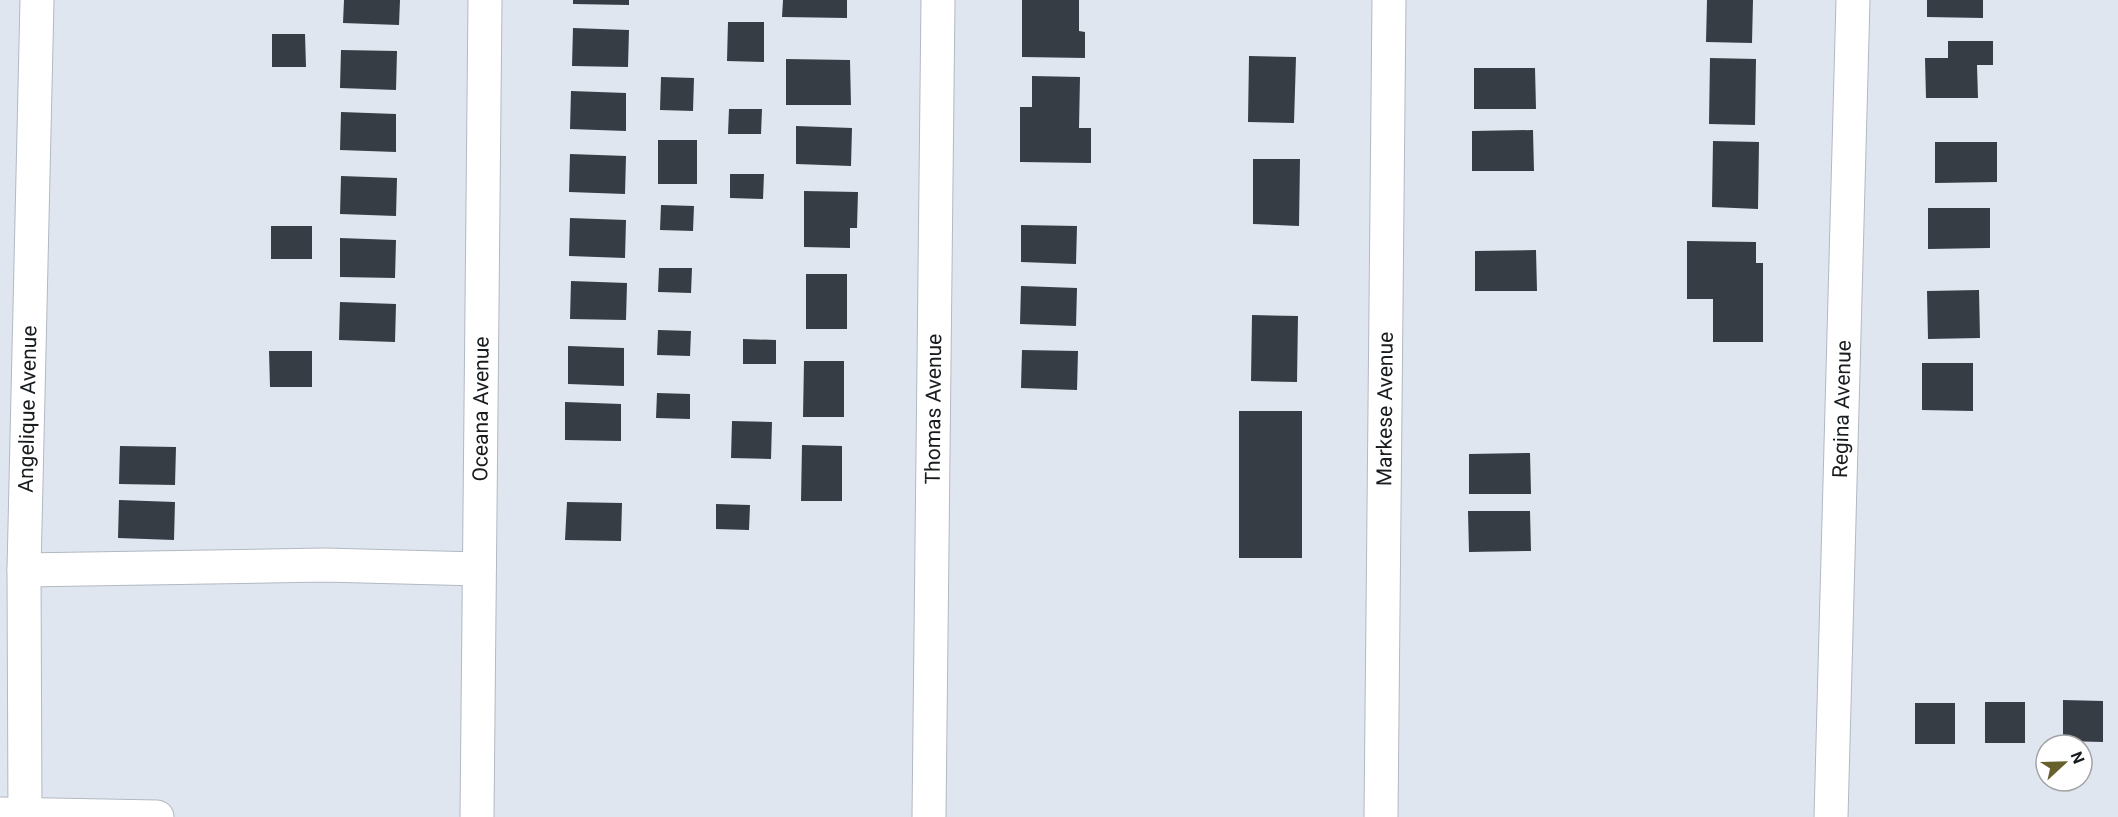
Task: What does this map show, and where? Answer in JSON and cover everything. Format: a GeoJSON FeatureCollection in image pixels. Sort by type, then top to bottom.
{"type":"FeatureCollection","features":[{"type":"Feature","properties":{"kind":"street","name":"Angelique Avenue"},"geometry":{"type":"LineString","coordinates":[[17,815],[37,0]]}},
{"type":"Feature","properties":{"kind":"street","name":"Oceana Avenue"},"geometry":{"type":"LineString","coordinates":[[477,817],[485,0]]}},
{"type":"Feature","properties":{"kind":"street","name":"Thomas Avenue"},"geometry":{"type":"LineString","coordinates":[[929,817],[938,0]]}},
{"type":"Feature","properties":{"kind":"street","name":"Markese Avenue"},"geometry":{"type":"LineString","coordinates":[[1381,817],[1389,0]]}},
{"type":"Feature","properties":{"kind":"street","name":"Regina Avenue"},"geometry":{"type":"LineString","coordinates":[[1831,817],[1853,0]]}},
{"type":"Feature","properties":{"kind":"street"},"geometry":{"type":"LineString","coordinates":[[24,570],[324,565],[479,568]]}},
{"type":"Feature","properties":{"kind":"street"},"geometry":{"type":"LineString","coordinates":[[17,815],[157,817]]}},
{"type":"Feature","properties":{"kind":"building"},"geometry":{"type":"Polygon","coordinates":[[[344,0],[400,0],[399,25],[343,23],[344,0]]]}},
{"type":"Feature","properties":{"kind":"building"},"geometry":{"type":"Polygon","coordinates":[[[573,0],[629,0],[629,5],[573,4],[573,0]]]}},
{"type":"Feature","properties":{"kind":"building"},"geometry":{"type":"Polygon","coordinates":[[[783,0],[847,0],[847,18],[782,17],[783,0]]]}},
{"type":"Feature","properties":{"kind":"building"},"geometry":{"type":"Polygon","coordinates":[[[1022,0],[1079,0],[1079,31],[1085,32],[1085,58],[1022,57],[1022,0]]]}},
{"type":"Feature","properties":{"kind":"building"},"geometry":{"type":"Polygon","coordinates":[[[1707,0],[1753,0],[1752,43],[1706,42],[1707,0]]]}},
{"type":"Feature","properties":{"kind":"building"},"geometry":{"type":"Polygon","coordinates":[[[1927,0],[1983,0],[1983,18],[1927,17],[1927,0]]]}},
{"type":"Feature","properties":{"kind":"building"},"geometry":{"type":"Polygon","coordinates":[[[728,22],[764,22],[764,62],[727,61],[728,22]]]}},
{"type":"Feature","properties":{"kind":"building"},"geometry":{"type":"Polygon","coordinates":[[[573,28],[629,30],[628,67],[572,66],[573,28]]]}},
{"type":"Feature","properties":{"kind":"building"},"geometry":{"type":"Polygon","coordinates":[[[272,34],[305,34],[306,67],[272,67],[272,34]]]}},
{"type":"Feature","properties":{"kind":"building"},"geometry":{"type":"Polygon","coordinates":[[[1948,41],[1993,41],[1993,65],[1977,65],[1978,98],[1926,98],[1925,58],[1948,58],[1948,41]]]}},
{"type":"Feature","properties":{"kind":"building"},"geometry":{"type":"Polygon","coordinates":[[[341,50],[397,51],[396,90],[340,88],[341,50]]]}},
{"type":"Feature","properties":{"kind":"building"},"geometry":{"type":"Polygon","coordinates":[[[1249,56],[1296,57],[1294,123],[1248,122],[1249,56]]]}},
{"type":"Feature","properties":{"kind":"building"},"geometry":{"type":"Polygon","coordinates":[[[1710,58],[1756,59],[1755,125],[1709,124],[1710,58]]]}},
{"type":"Feature","properties":{"kind":"building"},"geometry":{"type":"Polygon","coordinates":[[[786,59],[850,60],[851,105],[786,105],[786,59]]]}},
{"type":"Feature","properties":{"kind":"building"},"geometry":{"type":"Polygon","coordinates":[[[1474,68],[1535,68],[1536,109],[1474,109],[1474,68]]]}},
{"type":"Feature","properties":{"kind":"building"},"geometry":{"type":"Polygon","coordinates":[[[1032,76],[1080,77],[1079,128],[1091,128],[1091,163],[1020,162],[1020,107],[1032,107],[1032,76]]]}},
{"type":"Feature","properties":{"kind":"building"},"geometry":{"type":"Polygon","coordinates":[[[661,77],[694,78],[693,111],[660,110],[661,77]]]}},
{"type":"Feature","properties":{"kind":"building"},"geometry":{"type":"Polygon","coordinates":[[[571,91],[626,93],[626,131],[570,129],[571,91]]]}},
{"type":"Feature","properties":{"kind":"building"},"geometry":{"type":"Polygon","coordinates":[[[729,109],[762,109],[761,134],[728,134],[729,109]]]}},
{"type":"Feature","properties":{"kind":"building"},"geometry":{"type":"Polygon","coordinates":[[[341,112],[396,114],[396,152],[340,150],[341,112]]]}},
{"type":"Feature","properties":{"kind":"building"},"geometry":{"type":"Polygon","coordinates":[[[796,126],[852,128],[851,166],[796,164],[796,126]]]}},
{"type":"Feature","properties":{"kind":"building"},"geometry":{"type":"Polygon","coordinates":[[[1533,130],[1534,171],[1472,171],[1472,131],[1533,130]]]}},
{"type":"Feature","properties":{"kind":"building"},"geometry":{"type":"Polygon","coordinates":[[[658,140],[697,140],[697,184],[658,184],[658,140]]]}},
{"type":"Feature","properties":{"kind":"building"},"geometry":{"type":"Polygon","coordinates":[[[1713,141],[1759,142],[1758,209],[1712,207],[1713,141]]]}},
{"type":"Feature","properties":{"kind":"building"},"geometry":{"type":"Polygon","coordinates":[[[1935,142],[1997,142],[1997,182],[1935,183],[1935,142]]]}},
{"type":"Feature","properties":{"kind":"building"},"geometry":{"type":"Polygon","coordinates":[[[570,154],[626,156],[625,194],[569,192],[570,154]]]}},
{"type":"Feature","properties":{"kind":"building"},"geometry":{"type":"Polygon","coordinates":[[[1253,159],[1300,159],[1299,226],[1253,224],[1253,159]]]}},
{"type":"Feature","properties":{"kind":"building"},"geometry":{"type":"Polygon","coordinates":[[[730,174],[764,174],[763,199],[730,198],[730,174]]]}},
{"type":"Feature","properties":{"kind":"building"},"geometry":{"type":"Polygon","coordinates":[[[341,176],[397,178],[396,216],[340,214],[341,176]]]}},
{"type":"Feature","properties":{"kind":"building"},"geometry":{"type":"Polygon","coordinates":[[[804,191],[858,192],[857,228],[850,228],[850,248],[804,247],[804,191]]]}},
{"type":"Feature","properties":{"kind":"building"},"geometry":{"type":"Polygon","coordinates":[[[661,205],[694,206],[693,231],[660,230],[661,205]]]}},
{"type":"Feature","properties":{"kind":"building"},"geometry":{"type":"Polygon","coordinates":[[[1928,208],[1990,208],[1990,248],[1928,249],[1928,208]]]}},
{"type":"Feature","properties":{"kind":"building"},"geometry":{"type":"Polygon","coordinates":[[[570,218],[626,220],[625,258],[569,256],[570,218]]]}},
{"type":"Feature","properties":{"kind":"building"},"geometry":{"type":"Polygon","coordinates":[[[1021,225],[1077,226],[1076,264],[1021,262],[1021,225]]]}},
{"type":"Feature","properties":{"kind":"building"},"geometry":{"type":"Polygon","coordinates":[[[271,226],[312,226],[312,259],[271,259],[271,226]]]}},
{"type":"Feature","properties":{"kind":"building"},"geometry":{"type":"Polygon","coordinates":[[[340,238],[396,240],[395,278],[340,277],[340,238]]]}},
{"type":"Feature","properties":{"kind":"building"},"geometry":{"type":"Polygon","coordinates":[[[1687,241],[1756,242],[1756,263],[1763,263],[1763,342],[1713,342],[1713,299],[1687,299],[1687,241]]]}},
{"type":"Feature","properties":{"kind":"building"},"geometry":{"type":"Polygon","coordinates":[[[1536,250],[1537,291],[1475,291],[1475,251],[1536,250]]]}},
{"type":"Feature","properties":{"kind":"building"},"geometry":{"type":"Polygon","coordinates":[[[659,268],[692,268],[691,293],[658,292],[659,268]]]}},
{"type":"Feature","properties":{"kind":"building"},"geometry":{"type":"Polygon","coordinates":[[[806,274],[847,274],[847,329],[806,329],[806,274]]]}},
{"type":"Feature","properties":{"kind":"building"},"geometry":{"type":"Polygon","coordinates":[[[571,281],[627,283],[626,320],[570,319],[571,281]]]}},
{"type":"Feature","properties":{"kind":"building"},"geometry":{"type":"Polygon","coordinates":[[[1021,286],[1077,288],[1076,326],[1020,324],[1021,286]]]}},
{"type":"Feature","properties":{"kind":"building"},"geometry":{"type":"Polygon","coordinates":[[[1979,290],[1980,338],[1928,339],[1927,291],[1979,290]]]}},
{"type":"Feature","properties":{"kind":"building"},"geometry":{"type":"Polygon","coordinates":[[[340,302],[396,304],[395,342],[339,340],[340,302]]]}},
{"type":"Feature","properties":{"kind":"building"},"geometry":{"type":"Polygon","coordinates":[[[1252,315],[1298,316],[1297,382],[1251,381],[1252,315]]]}},
{"type":"Feature","properties":{"kind":"building"},"geometry":{"type":"Polygon","coordinates":[[[658,330],[691,331],[690,356],[657,355],[658,330]]]}},
{"type":"Feature","properties":{"kind":"building"},"geometry":{"type":"Polygon","coordinates":[[[743,339],[776,340],[776,364],[743,364],[743,339]]]}},
{"type":"Feature","properties":{"kind":"building"},"geometry":{"type":"Polygon","coordinates":[[[568,346],[624,348],[624,386],[568,384],[568,346]]]}},
{"type":"Feature","properties":{"kind":"building"},"geometry":{"type":"Polygon","coordinates":[[[1022,350],[1078,351],[1077,390],[1021,388],[1022,350]]]}},
{"type":"Feature","properties":{"kind":"building"},"geometry":{"type":"Polygon","coordinates":[[[269,351],[312,351],[312,387],[270,387],[269,351]]]}},
{"type":"Feature","properties":{"kind":"building"},"geometry":{"type":"Polygon","coordinates":[[[804,361],[844,361],[844,417],[803,417],[804,361]]]}},
{"type":"Feature","properties":{"kind":"building"},"geometry":{"type":"Polygon","coordinates":[[[1922,363],[1973,363],[1973,411],[1922,410],[1922,363]]]}},
{"type":"Feature","properties":{"kind":"building"},"geometry":{"type":"Polygon","coordinates":[[[657,393],[690,394],[690,419],[656,418],[657,393]]]}},
{"type":"Feature","properties":{"kind":"building"},"geometry":{"type":"Polygon","coordinates":[[[565,402],[621,404],[621,441],[565,440],[565,402]]]}},
{"type":"Feature","properties":{"kind":"building"},"geometry":{"type":"Polygon","coordinates":[[[1239,411],[1302,411],[1302,558],[1239,558],[1239,411]]]}},
{"type":"Feature","properties":{"kind":"building"},"geometry":{"type":"Polygon","coordinates":[[[732,421],[772,422],[771,459],[731,458],[732,421]]]}},
{"type":"Feature","properties":{"kind":"building"},"geometry":{"type":"Polygon","coordinates":[[[802,445],[842,446],[842,501],[801,501],[802,445]]]}},
{"type":"Feature","properties":{"kind":"building"},"geometry":{"type":"Polygon","coordinates":[[[120,446],[176,447],[175,485],[119,484],[120,446]]]}},
{"type":"Feature","properties":{"kind":"building"},"geometry":{"type":"Polygon","coordinates":[[[1530,453],[1531,494],[1469,494],[1469,454],[1530,453]]]}},
{"type":"Feature","properties":{"kind":"building"},"geometry":{"type":"Polygon","coordinates":[[[119,500],[175,502],[174,540],[118,538],[119,500]]]}},
{"type":"Feature","properties":{"kind":"building"},"geometry":{"type":"Polygon","coordinates":[[[567,502],[622,503],[621,541],[565,540],[567,502]]]}},
{"type":"Feature","properties":{"kind":"building"},"geometry":{"type":"Polygon","coordinates":[[[716,504],[750,505],[749,530],[716,529],[716,504]]]}},
{"type":"Feature","properties":{"kind":"building"},"geometry":{"type":"Polygon","coordinates":[[[1468,511],[1530,511],[1531,551],[1469,552],[1468,511]]]}},
{"type":"Feature","properties":{"kind":"building"},"geometry":{"type":"Polygon","coordinates":[[[2063,700],[2103,701],[2103,742],[2094,742],[2094,733],[2063,733],[2063,700]]]}},
{"type":"Feature","properties":{"kind":"building"},"geometry":{"type":"Polygon","coordinates":[[[1985,702],[2025,702],[2025,743],[1985,743],[1985,702]]]}},
{"type":"Feature","properties":{"kind":"building"},"geometry":{"type":"Polygon","coordinates":[[[1915,703],[1955,703],[1955,744],[1915,744],[1915,703]]]}}]}
